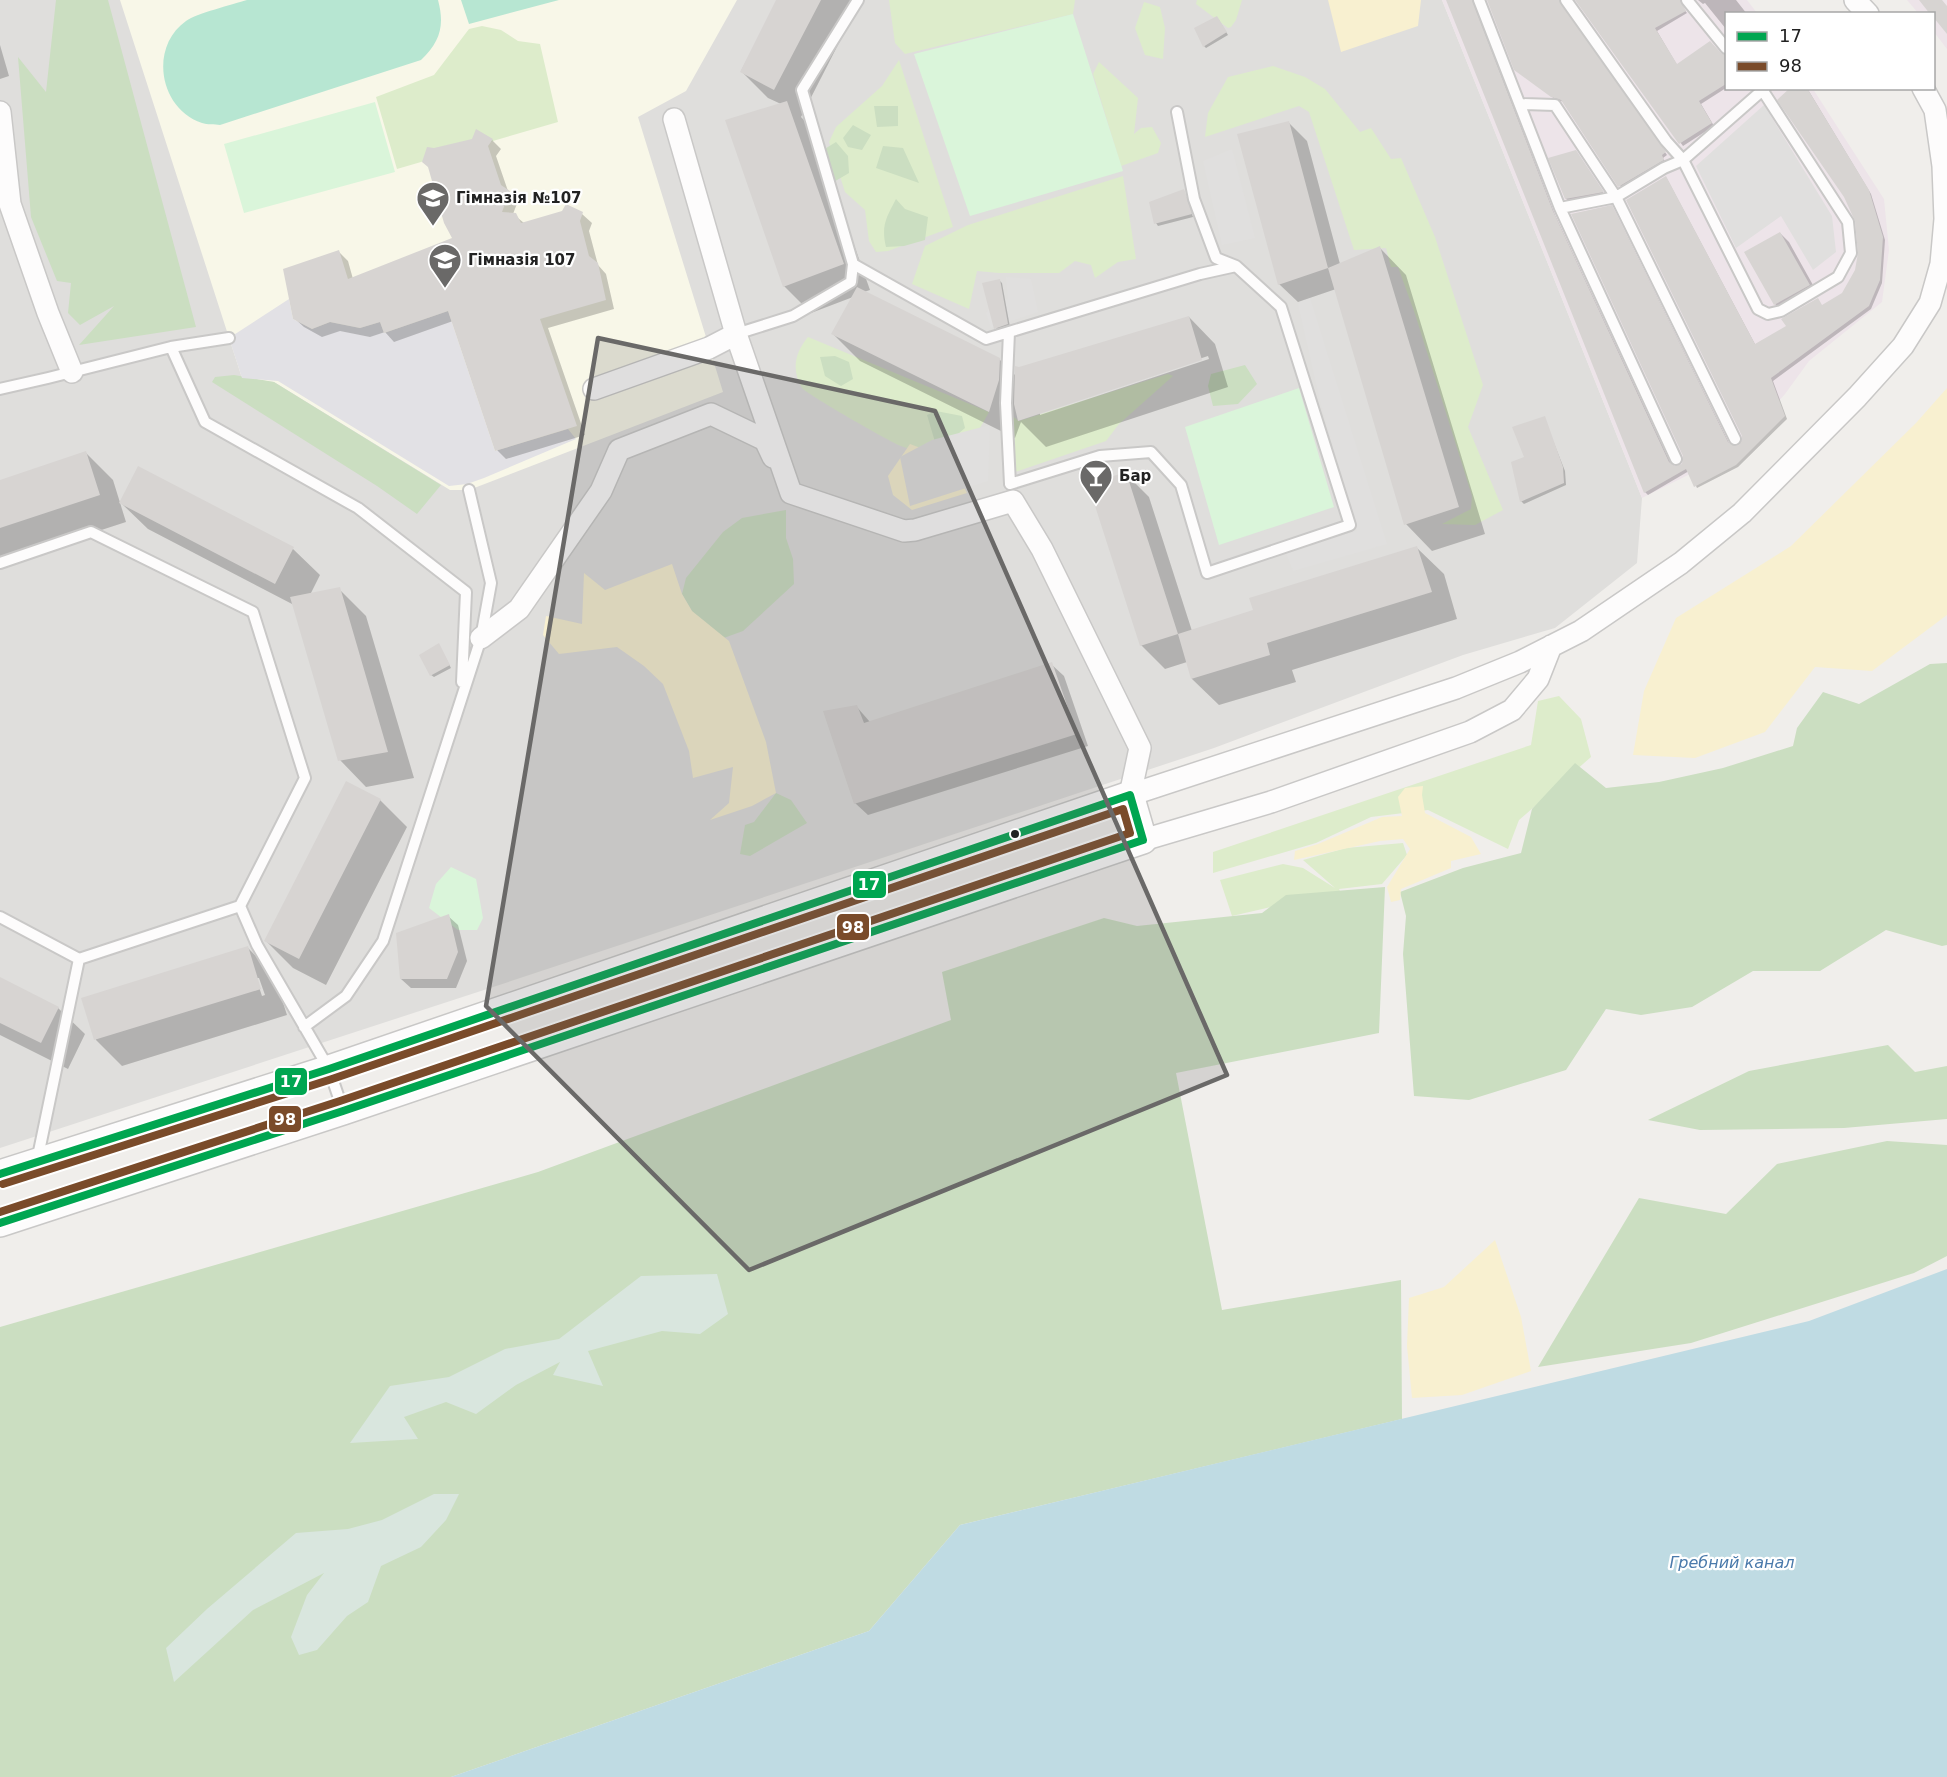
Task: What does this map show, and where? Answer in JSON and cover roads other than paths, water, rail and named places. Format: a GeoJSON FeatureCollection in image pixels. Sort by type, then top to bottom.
{"type":"FeatureCollection","features":[{"type":"Feature","properties":{"kind":"street"},"geometry":{"type":"LineString","coordinates":[[0,1174],[329,1069],[1130,795],[1456,687],[1520,662],[1581,631],[1681,563],[1742,513],[1857,397],[1903,346],[1930,303],[1941,264],[1946,219],[1943,166],[1935,110],[1924,90]]}},
{"type":"Feature","properties":{"kind":"street"},"geometry":{"type":"LineString","coordinates":[[0,112],[10,204],[48,313],[72,372]]}},
{"type":"Feature","properties":{"kind":"street"},"geometry":{"type":"LineString","coordinates":[[674,119],[736,334],[791,493]]}},
{"type":"Feature","properties":{"kind":"street"},"geometry":{"type":"LineString","coordinates":[[594,389],[709,348],[736,334]]}},
{"type":"Feature","properties":{"kind":"street"},"geometry":{"type":"LineString","coordinates":[[481,638],[519,609],[601,491],[619,450],[711,414],[765,441],[791,493],[904,531],[915,530],[1012,492],[1140,748],[1130,795],[1143,840]]}},
{"type":"Feature","properties":{"kind":"street"},"geometry":{"type":"LineString","coordinates":[[0,1223],[343,1111],[1143,840],[1271,802],[1470,732],[1512,710],[1538,679],[1551,646]]}},
{"type":"Feature","properties":{"kind":"lane"},"geometry":{"type":"LineString","coordinates":[[736,334],[793,316],[850,282],[853,264],[802,90],[858,0]]}},
{"type":"Feature","properties":{"kind":"lane"},"geometry":{"type":"LineString","coordinates":[[1479,0],[1560,208],[1676,459]]}},
{"type":"Feature","properties":{"kind":"lane"},"geometry":{"type":"LineString","coordinates":[[1566,0],[1666,141],[1683,160],[1758,309],[1768,314],[1781,310],[1838,277],[1851,253],[1848,222],[1764,90]]}},
{"type":"Feature","properties":{"kind":"lane"},"geometry":{"type":"LineString","coordinates":[[1687,0],[1725,47]]}},
{"type":"Feature","properties":{"kind":"lane"},"geometry":{"type":"LineString","coordinates":[[1560,208],[1616,196],[1664,168],[1683,160],[1762,90]]}},
{"type":"Feature","properties":{"kind":"lane"},"geometry":{"type":"LineString","coordinates":[[1521,104],[1555,105],[1616,196],[1735,439]]}},
{"type":"Feature","properties":{"kind":"lane"},"geometry":{"type":"LineString","coordinates":[[1009,332],[1006,403],[1012,492],[1100,456],[1151,452],[1181,484],[1207,573],[1350,525],[1281,307],[1236,266],[1216,258],[1194,199],[1178,112]]}},
{"type":"Feature","properties":{"kind":"lane"},"geometry":{"type":"LineString","coordinates":[[853,264],[986,339],[1200,274],[1236,266]]}},
{"type":"Feature","properties":{"kind":"lane"},"geometry":{"type":"LineString","coordinates":[[0,388],[171,347],[229,338]]}},
{"type":"Feature","properties":{"kind":"lane"},"geometry":{"type":"LineString","coordinates":[[171,347],[205,422],[358,508],[466,592],[462,697]]}},
{"type":"Feature","properties":{"kind":"lane"},"geometry":{"type":"LineString","coordinates":[[304,1027],[346,996],[383,941],[481,638],[491,583],[469,490]]}},
{"type":"Feature","properties":{"kind":"lane"},"geometry":{"type":"LineString","coordinates":[[0,563],[91,532],[253,612],[305,778],[240,906],[79,958],[0,916]]}},
{"type":"Feature","properties":{"kind":"lane"},"geometry":{"type":"LineString","coordinates":[[240,906],[257,945],[329,1069],[343,1111]]}},
{"type":"Feature","properties":{"kind":"lane"},"geometry":{"type":"LineString","coordinates":[[37,1162],[79,958]]}},
{"type":"Feature","properties":{"kind":"water","name":"Гребний канал"},"geometry":{"type":"Polygon","coordinates":[[[1947,1269],[1947,1777],[451,1777],[869,1631],[960,1525],[1809,1321],[1947,1269]]]}},
{"type":"Feature","properties":{"kind":"place","name":"Гімназія №107"},"geometry":{"type":"Point","coordinates":[433,227]}},
{"type":"Feature","properties":{"kind":"place","name":"Гімназія 107"},"geometry":{"type":"Point","coordinates":[445,289]}},
{"type":"Feature","properties":{"kind":"place","name":"Бар"},"geometry":{"type":"Point","coordinates":[1096,505]}}]}
